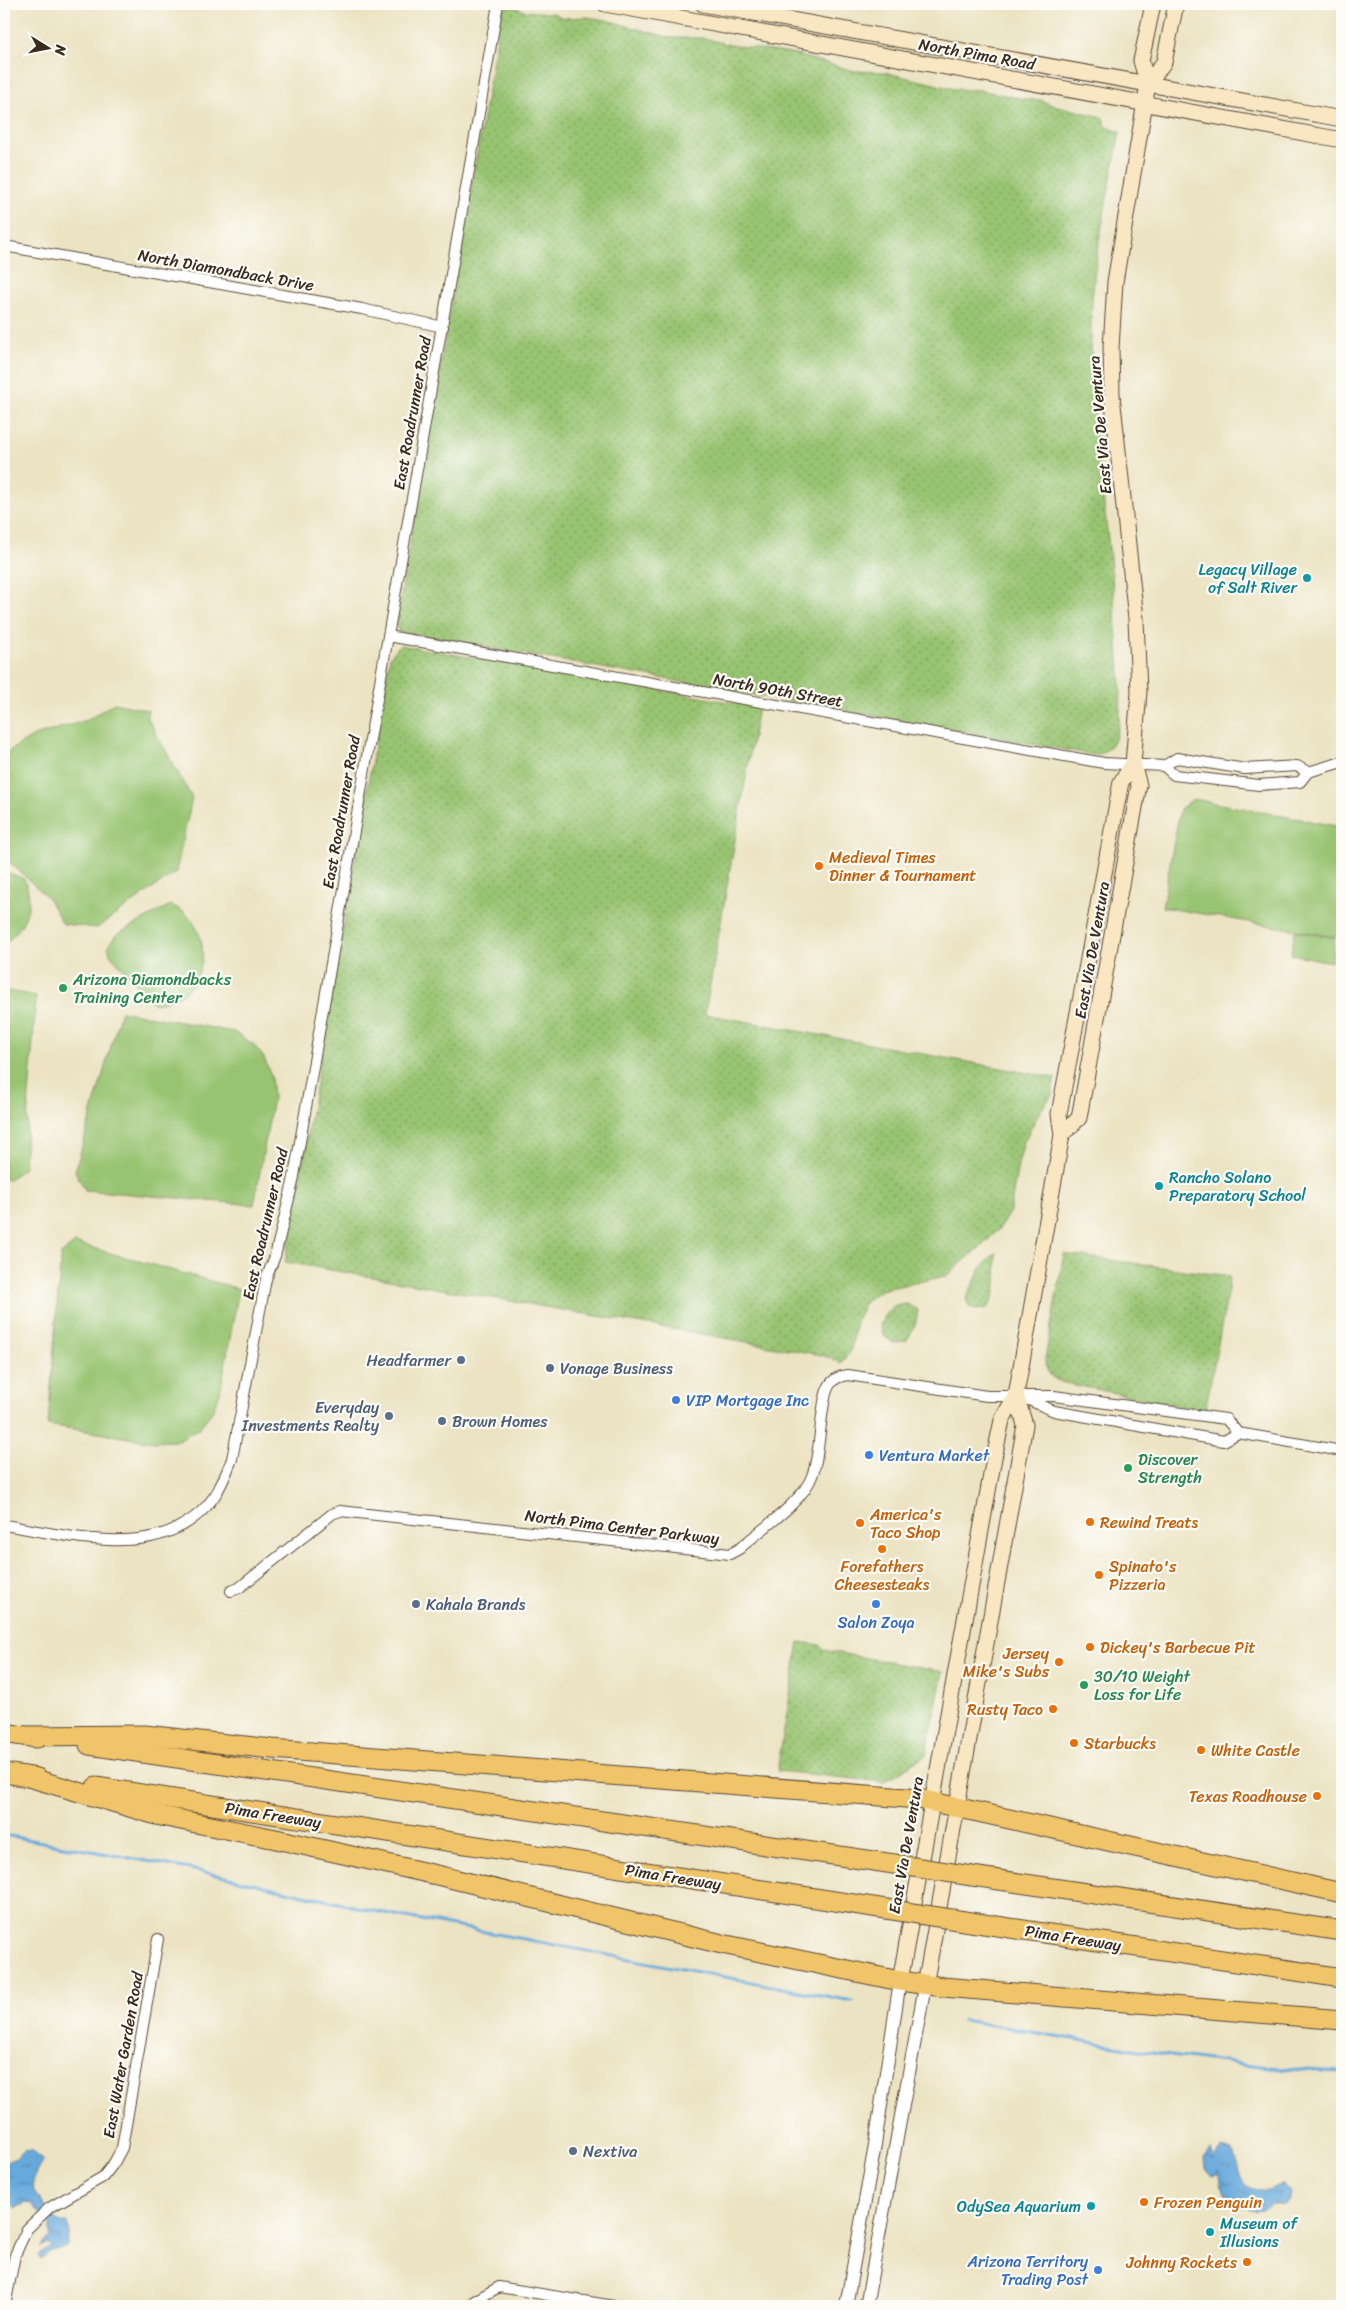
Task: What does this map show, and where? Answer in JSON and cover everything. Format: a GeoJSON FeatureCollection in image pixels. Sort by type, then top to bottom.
{"type":"FeatureCollection","features":[{"type":"Feature","properties":{"kind":"highway"},"geometry":{"type":"LineString","coordinates":[[4,1733],[1342,1931]]}},
{"type":"Feature","properties":{"kind":"highway"},"geometry":{"type":"LineString","coordinates":[[26,1736],[145,1735],[281,1750],[933,1801],[1342,1893]]}},
{"type":"Feature","properties":{"kind":"highway","name":"Pima Freeway"},"geometry":{"type":"LineString","coordinates":[[4,1773],[1342,1978]]}},
{"type":"Feature","properties":{"kind":"highway"},"geometry":{"type":"LineString","coordinates":[[25,1776],[156,1815],[393,1865],[722,1944],[900,1982],[925,1986],[1342,2020]]}},
{"type":"Feature","properties":{"kind":"main road","name":"North Pima Road"},"geometry":{"type":"LineString","coordinates":[[604,4],[1342,140]]}},
{"type":"Feature","properties":{"kind":"main road","name":"North Pima Road"},"geometry":{"type":"LineString","coordinates":[[704,4],[1342,119]]}},
{"type":"Feature","properties":{"kind":"main road","name":"East Via De Ventura"},"geometry":{"type":"LineString","coordinates":[[1062,1135],[1079,1118],[1139,785],[1133,764],[1139,692],[1137,633],[1112,395],[1111,328],[1115,282],[1146,104],[1148,84],[1141,61],[1153,4]]}},
{"type":"Feature","properties":{"kind":"main road"},"geometry":{"type":"LineString","coordinates":[[1148,84],[1164,62],[1176,4]]}},
{"type":"Feature","properties":{"kind":"main road","name":"East Via De Ventura"},"geometry":{"type":"LineString","coordinates":[[900,1982],[994,1458],[1002,1420],[1016,1395],[1062,1135],[1059,1114],[1092,928],[1121,782],[1133,764]]}},
{"type":"Feature","properties":{"kind":"main road","name":"East Via De Ventura"},"geometry":{"type":"LineString","coordinates":[[925,1986],[1025,1425],[1016,1395]]}},
{"type":"Feature","properties":{"kind":"street","name":"East Roadrunner Road"},"geometry":{"type":"LineString","coordinates":[[4,1525],[103,1541],[145,1538],[180,1526],[206,1507],[215,1496],[232,1459],[266,1279],[275,1256],[293,1182],[498,4]]}},
{"type":"Feature","properties":{"kind":"street","name":"North Diamondback Drive"},"geometry":{"type":"LineString","coordinates":[[4,246],[362,309],[443,327]]}},
{"type":"Feature","properties":{"kind":"street","name":"North 90th Street"},"geometry":{"type":"LineString","coordinates":[[388,636],[1094,761],[1164,766],[1174,774],[1259,785],[1300,782],[1308,772],[1342,762]]}},
{"type":"Feature","properties":{"kind":"street","name":"North 90th Street"},"geometry":{"type":"LineString","coordinates":[[1164,766],[1177,758],[1245,768],[1297,766],[1308,772]]}},
{"type":"Feature","properties":{"kind":"street","name":"North Pima Center Parkway"},"geometry":{"type":"LineString","coordinates":[[230,1591],[239,1588],[332,1514],[340,1511],[730,1554],[739,1549],[801,1494],[812,1478],[818,1457],[826,1394],[828,1387],[839,1376],[856,1375],[987,1396],[1054,1396],[1226,1419],[1238,1433]]}},
{"type":"Feature","properties":{"kind":"street","name":"North Pima Center Parkway"},"geometry":{"type":"LineString","coordinates":[[1016,1395],[1054,1411],[1224,1441],[1238,1433],[1342,1451]]}},
{"type":"Feature","properties":{"kind":"street","name":"East Water Garden Road"},"geometry":{"type":"LineString","coordinates":[[5,2306],[15,2254],[27,2229],[54,2204],[103,2177],[114,2164],[122,2148],[158,1938]]}},
{"type":"Feature","properties":{"kind":"street","name":"East Via De Ventura"},"geometry":{"type":"LineString","coordinates":[[846,2306],[874,2151],[900,1982]]}},
{"type":"Feature","properties":{"kind":"street","name":"East Via De Ventura"},"geometry":{"type":"LineString","coordinates":[[866,2306],[925,1986]]}},
{"type":"Feature","properties":{"kind":"street"},"geometry":{"type":"LineString","coordinates":[[472,2306],[474,2301],[499,2287],[614,2306]]}},
{"type":"Feature","properties":{"kind":"green space"},"geometry":{"type":"Polygon","coordinates":[[[509,5],[525,11],[553,13],[564,18],[587,17],[606,20],[671,38],[704,38],[726,44],[793,54],[855,71],[884,72],[955,89],[980,90],[1023,99],[1041,100],[1049,104],[1102,117],[1107,127],[1120,132],[1097,253],[1091,326],[1097,439],[1113,589],[1121,696],[1119,723],[1115,739],[1108,749],[1095,755],[399,632],[396,624],[502,8],[506,8],[509,5]]]}},
{"type":"Feature","properties":{"kind":"green space"},"geometry":{"type":"Polygon","coordinates":[[[400,645],[758,707],[705,1014],[1055,1078],[1052,1095],[1039,1113],[1024,1142],[1018,1164],[1010,1211],[999,1229],[946,1276],[881,1290],[866,1300],[856,1321],[851,1350],[841,1363],[822,1355],[285,1262],[390,657],[400,645]]]}},
{"type":"Feature","properties":{"kind":"green space"},"geometry":{"type":"Polygon","coordinates":[[[114,703],[148,710],[147,717],[192,798],[176,872],[97,928],[63,924],[48,898],[4,857],[4,754],[34,736],[87,720],[114,703]]]}},
{"type":"Feature","properties":{"kind":"green space"},"geometry":{"type":"Polygon","coordinates":[[[1193,799],[1342,827],[1342,938],[1162,907],[1180,809],[1193,799]]]}},
{"type":"Feature","properties":{"kind":"green space"},"geometry":{"type":"Polygon","coordinates":[[[4,871],[24,879],[29,898],[26,915],[22,923],[4,944],[4,871]]]}},
{"type":"Feature","properties":{"kind":"green space"},"geometry":{"type":"Polygon","coordinates":[[[170,905],[182,911],[198,931],[202,944],[200,969],[195,981],[186,991],[175,998],[154,1004],[110,954],[108,946],[116,935],[170,905]]]}},
{"type":"Feature","properties":{"kind":"green space"},"geometry":{"type":"Polygon","coordinates":[[[1295,931],[1335,938],[1331,962],[1291,954],[1295,931]]]}},
{"type":"Feature","properties":{"kind":"green space"},"geometry":{"type":"Polygon","coordinates":[[[4,990],[36,996],[24,1168],[8,1180],[4,1179],[4,990]]]}},
{"type":"Feature","properties":{"kind":"green space"},"geometry":{"type":"Polygon","coordinates":[[[121,1011],[234,1032],[253,1044],[264,1058],[271,1076],[273,1098],[254,1205],[85,1190],[75,1171],[121,1011]]]}},
{"type":"Feature","properties":{"kind":"green space"},"geometry":{"type":"Polygon","coordinates":[[[75,1243],[239,1289],[220,1393],[212,1412],[199,1428],[177,1441],[154,1442],[48,1425],[61,1254],[75,1243]]]}},
{"type":"Feature","properties":{"kind":"green space"},"geometry":{"type":"Polygon","coordinates":[[[996,1252],[996,1282],[993,1297],[986,1309],[976,1310],[969,1307],[966,1299],[981,1268],[996,1252]]]}},
{"type":"Feature","properties":{"kind":"green space"},"geometry":{"type":"Polygon","coordinates":[[[1064,1254],[1229,1276],[1228,1292],[1205,1411],[1065,1383],[1050,1375],[1046,1368],[1045,1359],[1064,1254]]]}},
{"type":"Feature","properties":{"kind":"green space"},"geometry":{"type":"Polygon","coordinates":[[[907,1304],[918,1310],[915,1326],[907,1340],[893,1343],[884,1336],[880,1325],[886,1313],[895,1305],[907,1304]]]}},
{"type":"Feature","properties":{"kind":"green space"},"geometry":{"type":"Polygon","coordinates":[[[799,1642],[820,1645],[823,1650],[943,1672],[926,1755],[884,1782],[777,1771],[799,1642]]]}},
{"type":"Feature","properties":{"kind":"water"},"geometry":{"type":"Polygon","coordinates":[[[1211,2149],[1214,2158],[1222,2149],[1232,2152],[1241,2177],[1248,2187],[1255,2190],[1265,2190],[1284,2185],[1283,2187],[1290,2192],[1289,2200],[1284,2204],[1271,2202],[1267,2207],[1254,2210],[1233,2202],[1224,2193],[1218,2170],[1218,2174],[1212,2175],[1205,2169],[1204,2158],[1211,2149]]]}},
{"type":"Feature","properties":{"kind":"water"},"geometry":{"type":"Polygon","coordinates":[[[24,2150],[33,2151],[43,2161],[33,2181],[34,2192],[55,2219],[61,2223],[67,2223],[70,2232],[67,2246],[50,2252],[40,2259],[38,2255],[52,2247],[50,2244],[40,2248],[50,2237],[50,2225],[32,2204],[26,2203],[16,2208],[4,2196],[4,2163],[18,2157],[24,2150]]]}},
{"type":"Feature","properties":{"kind":"waterway"},"geometry":{"type":"LineString","coordinates":[[4,1835],[190,1869],[374,1911],[852,2001]]}},
{"type":"Feature","properties":{"kind":"waterway"},"geometry":{"type":"LineString","coordinates":[[963,2020],[1199,2059],[1247,2065],[1342,2072]]}},
{"type":"Feature","properties":{"kind":"place","name":"Legacy Village of Salt River"},"geometry":{"type":"Point","coordinates":[1307,578]}},
{"type":"Feature","properties":{"kind":"place","name":"Medieval Times Dinner & Tournament"},"geometry":{"type":"Point","coordinates":[819,866]}},
{"type":"Feature","properties":{"kind":"place","name":"Arizona Diamondbacks Training Center"},"geometry":{"type":"Point","coordinates":[63,988]}},
{"type":"Feature","properties":{"kind":"place","name":"Rancho Solano Preparatory School"},"geometry":{"type":"Point","coordinates":[1159,1186]}},
{"type":"Feature","properties":{"kind":"place","name":"Headfarmer"},"geometry":{"type":"Point","coordinates":[461,1360]}},
{"type":"Feature","properties":{"kind":"place","name":"Vonage Business"},"geometry":{"type":"Point","coordinates":[550,1368]}},
{"type":"Feature","properties":{"kind":"place","name":"VIP Mortgage Inc"},"geometry":{"type":"Point","coordinates":[676,1400]}},
{"type":"Feature","properties":{"kind":"place","name":"Everyday Investments Realty"},"geometry":{"type":"Point","coordinates":[389,1416]}},
{"type":"Feature","properties":{"kind":"place","name":"Brown Homes"},"geometry":{"type":"Point","coordinates":[442,1421]}},
{"type":"Feature","properties":{"kind":"place","name":"Ventura Market"},"geometry":{"type":"Point","coordinates":[869,1455]}},
{"type":"Feature","properties":{"kind":"place","name":"Discover Strength"},"geometry":{"type":"Point","coordinates":[1128,1468]}},
{"type":"Feature","properties":{"kind":"place","name":"Rewind Treats"},"geometry":{"type":"Point","coordinates":[1090,1522]}},
{"type":"Feature","properties":{"kind":"place","name":"America's Taco Shop"},"geometry":{"type":"Point","coordinates":[860,1523]}},
{"type":"Feature","properties":{"kind":"place","name":"Forefathers Cheesesteaks"},"geometry":{"type":"Point","coordinates":[882,1549]}},
{"type":"Feature","properties":{"kind":"place","name":"Spinato's Pizzeria"},"geometry":{"type":"Point","coordinates":[1099,1575]}},
{"type":"Feature","properties":{"kind":"place","name":"Kahala Brands"},"geometry":{"type":"Point","coordinates":[416,1604]}},
{"type":"Feature","properties":{"kind":"place","name":"Salon Zoya"},"geometry":{"type":"Point","coordinates":[876,1604]}},
{"type":"Feature","properties":{"kind":"place","name":"Dickey's Barbecue Pit"},"geometry":{"type":"Point","coordinates":[1090,1647]}},
{"type":"Feature","properties":{"kind":"place","name":"Jersey Mike's Subs"},"geometry":{"type":"Point","coordinates":[1059,1662]}},
{"type":"Feature","properties":{"kind":"place","name":"30/10 Weight Loss for Life"},"geometry":{"type":"Point","coordinates":[1084,1685]}},
{"type":"Feature","properties":{"kind":"place","name":"Rusty Taco"},"geometry":{"type":"Point","coordinates":[1053,1709]}},
{"type":"Feature","properties":{"kind":"place","name":"Starbucks"},"geometry":{"type":"Point","coordinates":[1074,1743]}},
{"type":"Feature","properties":{"kind":"place","name":"White Castle"},"geometry":{"type":"Point","coordinates":[1201,1750]}},
{"type":"Feature","properties":{"kind":"place","name":"Texas Roadhouse"},"geometry":{"type":"Point","coordinates":[1317,1796]}},
{"type":"Feature","properties":{"kind":"place","name":"Nextiva"},"geometry":{"type":"Point","coordinates":[573,2151]}},
{"type":"Feature","properties":{"kind":"place","name":"Frozen Penguin"},"geometry":{"type":"Point","coordinates":[1144,2202]}},
{"type":"Feature","properties":{"kind":"place","name":"OdySea Aquarium"},"geometry":{"type":"Point","coordinates":[1091,2206]}},
{"type":"Feature","properties":{"kind":"place","name":"Museum of Illusions"},"geometry":{"type":"Point","coordinates":[1210,2232]}},
{"type":"Feature","properties":{"kind":"place","name":"Johnny Rockets"},"geometry":{"type":"Point","coordinates":[1247,2262]}},
{"type":"Feature","properties":{"kind":"place","name":"Arizona Territory Trading Post"},"geometry":{"type":"Point","coordinates":[1098,2270]}}]}
